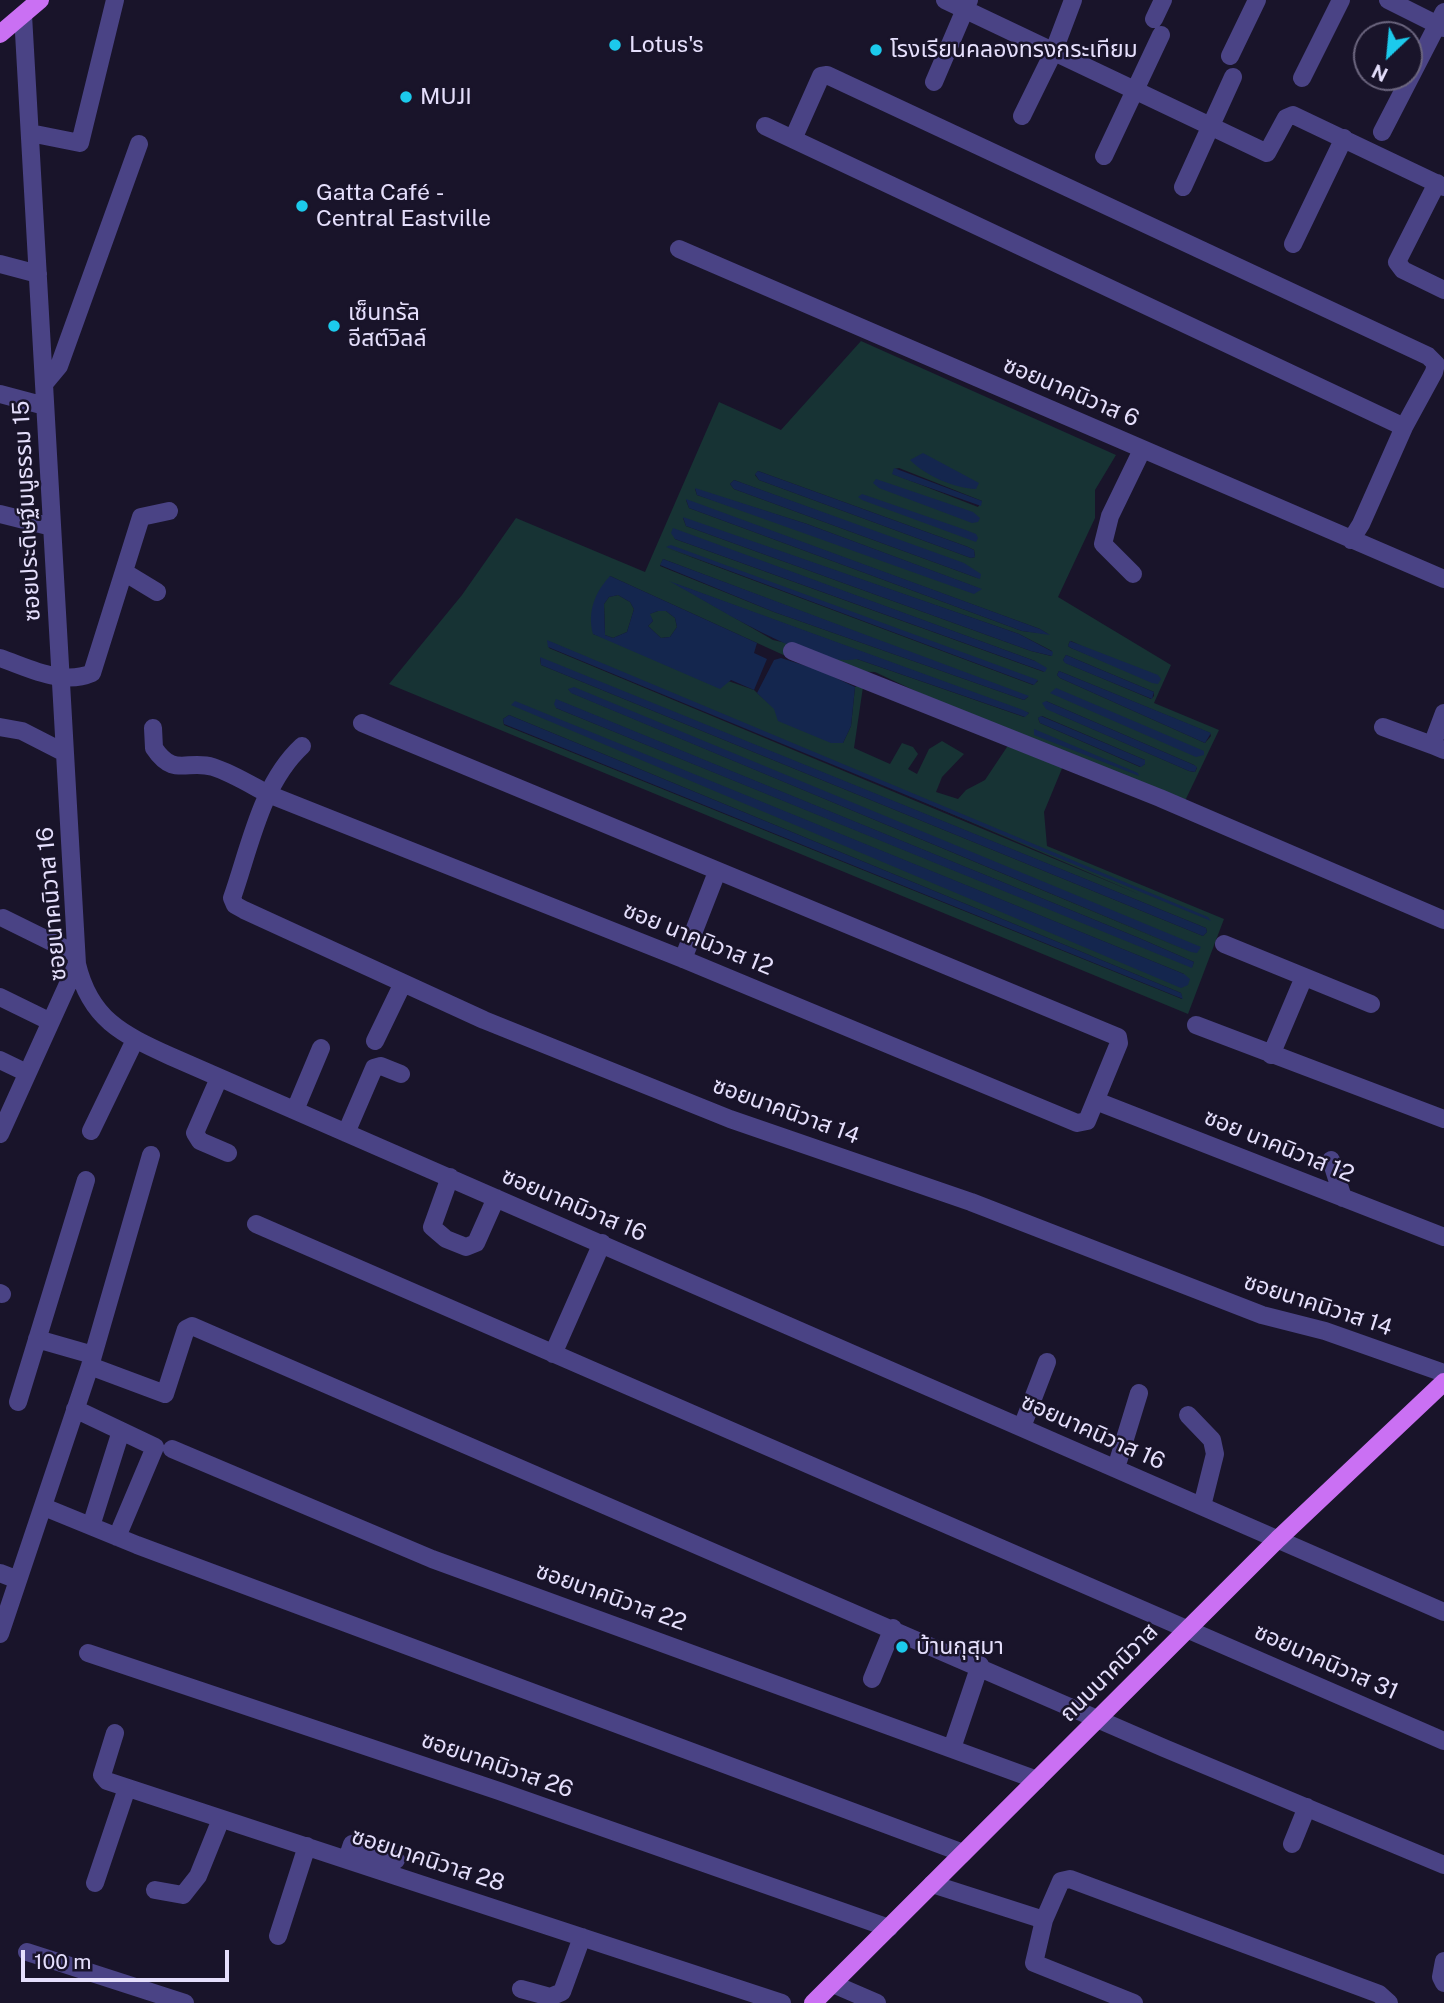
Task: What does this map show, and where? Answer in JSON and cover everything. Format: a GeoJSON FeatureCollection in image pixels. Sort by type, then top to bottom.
{"type":"FeatureCollection","features":[{"type":"Feature","properties":{"kind":"main road"},"geometry":{"type":"LineString","coordinates":[[0,34],[40,0]]}},
{"type":"Feature","properties":{"kind":"main road","name":"ถนนนาคนิวาส"},"geometry":{"type":"LineString","coordinates":[[813,2003],[1278,1539],[1444,1382]]}},
{"type":"Feature","properties":{"kind":"street"},"geometry":{"type":"LineString","coordinates":[[945,0],[967,4],[1052,53],[1267,153],[1290,116],[1344,138],[1440,185],[1397,261],[1403,270],[1444,290]]}},
{"type":"Feature","properties":{"kind":"street"},"geometry":{"type":"LineString","coordinates":[[1022,116],[1052,53],[1073,0]]}},
{"type":"Feature","properties":{"kind":"street"},"geometry":{"type":"LineString","coordinates":[[1104,156],[1134,91],[1158,27],[1163,0]]}},
{"type":"Feature","properties":{"kind":"street"},"geometry":{"type":"LineString","coordinates":[[1230,56],[1257,0]]}},
{"type":"Feature","properties":{"kind":"street"},"geometry":{"type":"LineString","coordinates":[[1302,78],[1340,0]]}},
{"type":"Feature","properties":{"kind":"street"},"geometry":{"type":"LineString","coordinates":[[1382,132],[1442,22],[1388,0]]}},
{"type":"Feature","properties":{"kind":"street"},"geometry":{"type":"LineString","coordinates":[[30,133],[80,144],[116,3]]}},
{"type":"Feature","properties":{"kind":"street"},"geometry":{"type":"LineString","coordinates":[[934,82],[967,4]]}},
{"type":"Feature","properties":{"kind":"street","name":"ซอยประดิษฐ์มนูธรรม 15"},"geometry":{"type":"LineString","coordinates":[[23,15],[65,753]]}},
{"type":"Feature","properties":{"kind":"street"},"geometry":{"type":"LineString","coordinates":[[793,139],[821,76],[827,75],[1428,356],[1436,364],[1434,372],[1404,427],[1362,524],[1351,540]]}},
{"type":"Feature","properties":{"kind":"street"},"geometry":{"type":"LineString","coordinates":[[1183,187],[1233,77]]}},
{"type":"Feature","properties":{"kind":"street"},"geometry":{"type":"LineString","coordinates":[[765,127],[1404,427]]}},
{"type":"Feature","properties":{"kind":"street"},"geometry":{"type":"LineString","coordinates":[[1293,244],[1344,138]]}},
{"type":"Feature","properties":{"kind":"street"},"geometry":{"type":"LineString","coordinates":[[44,384],[59,366],[139,144]]}},
{"type":"Feature","properties":{"kind":"street","name":"ซอยนาคนิวาส 6"},"geometry":{"type":"LineString","coordinates":[[679,249],[1444,579]]}},
{"type":"Feature","properties":{"kind":"street"},"geometry":{"type":"LineString","coordinates":[[0,264],[38,274]]}},
{"type":"Feature","properties":{"kind":"street"},"geometry":{"type":"LineString","coordinates":[[0,394],[45,406]]}},
{"type":"Feature","properties":{"kind":"street"},"geometry":{"type":"LineString","coordinates":[[1133,574],[1103,544],[1111,516],[1142,450]]}},
{"type":"Feature","properties":{"kind":"street"},"geometry":{"type":"LineString","coordinates":[[0,658],[61,678],[79,678],[92,673],[141,517],[169,511]]}},
{"type":"Feature","properties":{"kind":"street"},"geometry":{"type":"LineString","coordinates":[[0,514],[52,527]]}},
{"type":"Feature","properties":{"kind":"street"},"geometry":{"type":"LineString","coordinates":[[124,572],[157,592]]}},
{"type":"Feature","properties":{"kind":"street"},"geometry":{"type":"LineString","coordinates":[[792,651],[1160,798],[1444,920]]}},
{"type":"Feature","properties":{"kind":"street"},"geometry":{"type":"LineString","coordinates":[[1383,727],[1438,747],[1444,713]]}},
{"type":"Feature","properties":{"kind":"street"},"geometry":{"type":"LineString","coordinates":[[362,723],[717,872],[683,959]]}},
{"type":"Feature","properties":{"kind":"street"},"geometry":{"type":"LineString","coordinates":[[0,727],[22,731],[65,753]]}},
{"type":"Feature","properties":{"kind":"street","name":"ซอย นาคนิวาส 12"},"geometry":{"type":"LineString","coordinates":[[153,728],[154,748],[169,764],[180,768],[212,767],[268,794],[683,959],[1077,1123],[1087,1121],[1119,1043],[1118,1037],[717,872]]}},
{"type":"Feature","properties":{"kind":"street"},"geometry":{"type":"LineString","coordinates":[[268,794],[284,762],[302,746]]}},
{"type":"Feature","properties":{"kind":"street","name":"ซอยนาคนิวาส 16"},"geometry":{"type":"LineString","coordinates":[[65,753],[76,959],[82,985],[92,1005],[135,1040],[1444,1612]]}},
{"type":"Feature","properties":{"kind":"street","name":"ซอยนาคนิวาส 14"},"geometry":{"type":"LineString","coordinates":[[268,794],[232,898],[235,905],[484,1020],[730,1119],[971,1202],[1262,1315],[1325,1331],[1444,1373]]}},
{"type":"Feature","properties":{"kind":"street"},"geometry":{"type":"LineString","coordinates":[[2,1123],[27,1073],[76,959],[3,918]]}},
{"type":"Feature","properties":{"kind":"street"},"geometry":{"type":"LineString","coordinates":[[1224,944],[1371,1004]]}},
{"type":"Feature","properties":{"kind":"street"},"geometry":{"type":"LineString","coordinates":[[1271,1055],[1304,977]]}},
{"type":"Feature","properties":{"kind":"street"},"geometry":{"type":"LineString","coordinates":[[374,1041],[403,983]]}},
{"type":"Feature","properties":{"kind":"street"},"geometry":{"type":"LineString","coordinates":[[0,997],[49,1021]]}},
{"type":"Feature","properties":{"kind":"street"},"geometry":{"type":"LineString","coordinates":[[1196,1025],[1444,1119]]}},
{"type":"Feature","properties":{"kind":"street"},"geometry":{"type":"LineString","coordinates":[[90,1131],[135,1040]]}},
{"type":"Feature","properties":{"kind":"street"},"geometry":{"type":"LineString","coordinates":[[295,1110],[321,1048]]}},
{"type":"Feature","properties":{"kind":"street"},"geometry":{"type":"LineString","coordinates":[[0,1060],[27,1073]]}},
{"type":"Feature","properties":{"kind":"street"},"geometry":{"type":"LineString","coordinates":[[346,1133],[374,1068],[382,1066],[401,1074]]}},
{"type":"Feature","properties":{"kind":"street"},"geometry":{"type":"LineString","coordinates":[[219,1078],[195,1133],[200,1141],[228,1153]]}},
{"type":"Feature","properties":{"kind":"street","name":"ซอย นาคนิวาส 12"},"geometry":{"type":"LineString","coordinates":[[1096,1101],[1444,1237]]}},
{"type":"Feature","properties":{"kind":"street"},"geometry":{"type":"LineString","coordinates":[[0,1634],[92,1361],[151,1155]]}},
{"type":"Feature","properties":{"kind":"street"},"geometry":{"type":"LineString","coordinates":[[1331,1160],[1343,1198]]}},
{"type":"Feature","properties":{"kind":"street"},"geometry":{"type":"LineString","coordinates":[[450,1177],[432,1227],[446,1239],[466,1247],[476,1243],[496,1198]]}},
{"type":"Feature","properties":{"kind":"street"},"geometry":{"type":"LineString","coordinates":[[18,1402],[86,1180]]}},
{"type":"Feature","properties":{"kind":"street","name":"ซอยนาคนิวาส 31"},"geometry":{"type":"LineString","coordinates":[[257,1224],[1444,1741]]}},
{"type":"Feature","properties":{"kind":"street"},"geometry":{"type":"LineString","coordinates":[[552,1354],[602,1243]]}},
{"type":"Feature","properties":{"kind":"street"},"geometry":{"type":"LineString","coordinates":[[37,1339],[166,1394],[186,1329],[192,1326],[1444,1864]]}},
{"type":"Feature","properties":{"kind":"street"},"geometry":{"type":"LineString","coordinates":[[1022,1427],[1047,1362]]}},
{"type":"Feature","properties":{"kind":"street"},"geometry":{"type":"LineString","coordinates":[[1116,1468],[1139,1393]]}},
{"type":"Feature","properties":{"kind":"street","name":"ซอยนาคนิวาส 22"},"geometry":{"type":"LineString","coordinates":[[75,1409],[121,1431],[432,1559],[1037,1780]]}},
{"type":"Feature","properties":{"kind":"street"},"geometry":{"type":"LineString","coordinates":[[1188,1415],[1212,1440],[1215,1454],[1202,1506]]}},
{"type":"Feature","properties":{"kind":"street"},"geometry":{"type":"LineString","coordinates":[[91,1526],[121,1431]]}},
{"type":"Feature","properties":{"kind":"street"},"geometry":{"type":"LineString","coordinates":[[117,1537],[164,1448]]}},
{"type":"Feature","properties":{"kind":"street"},"geometry":{"type":"LineString","coordinates":[[44,1507],[117,1537],[963,1853]]}},
{"type":"Feature","properties":{"kind":"street"},"geometry":{"type":"LineString","coordinates":[[0,1573],[18,1580]]}},
{"type":"Feature","properties":{"kind":"street"},"geometry":{"type":"LineString","coordinates":[[872,1679],[893,1628]]}},
{"type":"Feature","properties":{"kind":"street","name":"ซอยนาคนิวาส 26"},"geometry":{"type":"LineString","coordinates":[[88,1653],[499,1791],[888,1928]]}},
{"type":"Feature","properties":{"kind":"street"},"geometry":{"type":"LineString","coordinates":[[952,1748],[980,1665]]}},
{"type":"Feature","properties":{"kind":"street","name":"ซอยนาคนิวาส 28"},"geometry":{"type":"LineString","coordinates":[[115,1733],[102,1776],[107,1781],[782,2003]]}},
{"type":"Feature","properties":{"kind":"street"},"geometry":{"type":"LineString","coordinates":[[95,1883],[127,1788]]}},
{"type":"Feature","properties":{"kind":"street"},"geometry":{"type":"LineString","coordinates":[[1292,1844],[1307,1807]]}},
{"type":"Feature","properties":{"kind":"street"},"geometry":{"type":"LineString","coordinates":[[155,1890],[183,1895],[198,1876],[221,1819]]}},
{"type":"Feature","properties":{"kind":"street"},"geometry":{"type":"LineString","coordinates":[[347,1859],[352,1844],[396,1860]]}},
{"type":"Feature","properties":{"kind":"street"},"geometry":{"type":"LineString","coordinates":[[278,1936],[307,1846]]}},
{"type":"Feature","properties":{"kind":"street"},"geometry":{"type":"LineString","coordinates":[[1134,2003],[1034,1963],[1044,1920],[1061,1881],[1070,1879],[1379,1994],[1389,2003]]}},
{"type":"Feature","properties":{"kind":"street"},"geometry":{"type":"LineString","coordinates":[[932,1884],[1044,1920]]}},
{"type":"Feature","properties":{"kind":"street"},"geometry":{"type":"LineString","coordinates":[[521,1989],[550,1997],[562,1992],[582,1937]]}},
{"type":"Feature","properties":{"kind":"street"},"geometry":{"type":"LineString","coordinates":[[27,1952],[185,2003]]}},
{"type":"Feature","properties":{"kind":"street"},"geometry":{"type":"LineString","coordinates":[[1444,1961],[1441,1977],[1444,1983]]}},
{"type":"Feature","properties":{"kind":"street"},"geometry":{"type":"LineString","coordinates":[[832,1984],[877,2003]]}},
{"type":"Feature","properties":{"kind":"green space"},"geometry":{"type":"Polygon","coordinates":[[[861,341],[1116,455],[1095,490],[1095,518],[1058,597],[1171,665],[1154,703],[1219,730],[1183,805],[1007,734],[875,672],[841,671],[801,663],[610,576],[593,634],[754,690],[796,724],[832,742],[843,743],[851,726],[855,687],[859,685],[863,687],[854,748],[890,764],[902,743],[913,747],[918,754],[908,769],[917,774],[929,749],[942,741],[964,754],[942,777],[936,792],[958,799],[966,790],[985,780],[1009,744],[1063,766],[1044,812],[1047,846],[1224,919],[1188,1014],[389,684],[462,595],[516,518],[645,572],[719,402],[781,430],[861,341]],[[899,468],[894,469],[893,474],[978,507],[982,501],[899,468]],[[758,471],[755,475],[759,480],[971,558],[975,557],[974,550],[968,547],[758,471]],[[734,480],[730,484],[734,489],[980,579],[837,518],[734,480]],[[695,489],[697,495],[981,589],[807,524],[695,489]],[[686,500],[689,508],[1022,631],[1048,634],[686,500]],[[683,518],[686,526],[1051,656],[1052,651],[1019,634],[683,518]],[[673,529],[675,539],[1044,672],[1035,661],[673,529]],[[667,548],[1033,685],[1038,681],[667,548]],[[663,559],[660,566],[774,612],[1024,700],[1028,697],[663,559]],[[676,584],[773,640],[857,659],[1024,717],[1029,713],[676,584]],[[548,641],[549,648],[1141,895],[548,641]],[[1070,641],[1068,646],[1071,648],[1158,683],[1070,641]],[[1066,655],[1063,660],[1151,699],[1154,692],[1066,655]],[[540,658],[541,665],[1203,936],[1207,932],[1206,928],[540,658]],[[1059,671],[1057,675],[1060,678],[1205,743],[1211,736],[1210,733],[1059,671]],[[568,689],[572,693],[1190,952],[568,689]],[[557,700],[556,708],[1192,967],[1194,962],[557,700]],[[1046,701],[1056,713],[1189,771],[1195,772],[1197,768],[1046,701]],[[515,702],[1170,982],[1181,987],[1184,974],[515,702]],[[509,715],[503,719],[504,725],[1182,999],[1181,993],[509,715]],[[1042,716],[1038,718],[1040,723],[1140,767],[1145,764],[1145,760],[1042,716]]]}},
{"type":"Feature","properties":{"kind":"green space"},"geometry":{"type":"Polygon","coordinates":[[[618,595],[630,602],[634,609],[627,632],[613,638],[605,635],[604,604],[609,597],[618,595]]]}},
{"type":"Feature","properties":{"kind":"green space"},"geometry":{"type":"Polygon","coordinates":[[[666,611],[675,618],[677,627],[670,637],[661,638],[648,626],[653,621],[649,614],[666,611]]]}},
{"type":"Feature","properties":{"kind":"water"},"geometry":{"type":"Polygon","coordinates":[[[923,453],[979,483],[976,489],[959,487],[923,471],[910,460],[923,453]]]}},
{"type":"Feature","properties":{"kind":"water"},"geometry":{"type":"Polygon","coordinates":[[[894,468],[982,501],[981,506],[892,474],[894,468]]]}},
{"type":"Feature","properties":{"kind":"water"},"geometry":{"type":"Polygon","coordinates":[[[758,471],[968,547],[974,550],[975,557],[971,558],[759,480],[755,474],[758,471]]]}},
{"type":"Feature","properties":{"kind":"water"},"geometry":{"type":"Polygon","coordinates":[[[876,479],[973,512],[980,518],[978,522],[972,523],[879,488],[873,483],[876,479]]]}},
{"type":"Feature","properties":{"kind":"water"},"geometry":{"type":"Polygon","coordinates":[[[734,480],[964,563],[981,574],[980,579],[734,489],[730,484],[734,480]]]}},
{"type":"Feature","properties":{"kind":"water"},"geometry":{"type":"Polygon","coordinates":[[[695,488],[807,524],[982,589],[974,594],[697,495],[695,488]]]}},
{"type":"Feature","properties":{"kind":"water"},"geometry":{"type":"Polygon","coordinates":[[[862,494],[963,529],[976,534],[978,538],[976,542],[862,500],[858,497],[862,494]]]}},
{"type":"Feature","properties":{"kind":"water"},"geometry":{"type":"Polygon","coordinates":[[[686,499],[1040,629],[1050,635],[1022,631],[689,508],[686,499]]]}},
{"type":"Feature","properties":{"kind":"water"},"geometry":{"type":"Polygon","coordinates":[[[683,517],[1019,634],[1053,652],[1052,656],[1031,651],[686,526],[683,517]]]}},
{"type":"Feature","properties":{"kind":"water"},"geometry":{"type":"Polygon","coordinates":[[[673,528],[1035,661],[1047,668],[1045,672],[675,539],[671,533],[673,528]]]}},
{"type":"Feature","properties":{"kind":"water"},"geometry":{"type":"Polygon","coordinates":[[[671,545],[1038,680],[1034,685],[666,547],[671,545]]]}},
{"type":"Feature","properties":{"kind":"water"},"geometry":{"type":"Polygon","coordinates":[[[663,559],[1029,696],[1024,700],[774,612],[660,565],[663,559]]]}},
{"type":"Feature","properties":{"kind":"water"},"geometry":{"type":"Polygon","coordinates":[[[610,576],[757,643],[754,653],[767,659],[754,690],[731,680],[720,689],[593,634],[592,610],[596,596],[610,576]],[[618,595],[609,597],[604,604],[605,635],[613,638],[627,632],[634,609],[630,602],[618,595]],[[666,611],[650,614],[653,621],[648,626],[661,638],[670,637],[677,627],[675,618],[666,611]]]}},
{"type":"Feature","properties":{"kind":"water"},"geometry":{"type":"Polygon","coordinates":[[[669,581],[1029,713],[1025,717],[857,659],[837,659],[789,645],[669,581]]]}},
{"type":"Feature","properties":{"kind":"water"},"geometry":{"type":"Polygon","coordinates":[[[547,640],[1208,917],[1211,921],[548,647],[547,640]]]}},
{"type":"Feature","properties":{"kind":"water"},"geometry":{"type":"Polygon","coordinates":[[[1070,641],[1158,675],[1161,679],[1158,684],[1152,683],[1071,648],[1068,646],[1070,641]]]}},
{"type":"Feature","properties":{"kind":"water"},"geometry":{"type":"Polygon","coordinates":[[[1066,655],[1154,692],[1152,699],[1065,663],[1063,660],[1066,655]]]}},
{"type":"Feature","properties":{"kind":"water"},"geometry":{"type":"Polygon","coordinates":[[[540,657],[1206,928],[1207,932],[1203,936],[541,665],[540,657]]]}},
{"type":"Feature","properties":{"kind":"water"},"geometry":{"type":"Polygon","coordinates":[[[781,658],[819,670],[855,687],[851,726],[843,743],[831,743],[778,721],[774,709],[757,693],[774,660],[781,658]]]}},
{"type":"Feature","properties":{"kind":"water"},"geometry":{"type":"Polygon","coordinates":[[[1059,671],[1211,733],[1205,743],[1060,678],[1057,675],[1059,671]]]}},
{"type":"Feature","properties":{"kind":"water"},"geometry":{"type":"Polygon","coordinates":[[[574,687],[1201,947],[1197,953],[1191,952],[571,693],[568,689],[574,687]]]}},
{"type":"Feature","properties":{"kind":"water"},"geometry":{"type":"Polygon","coordinates":[[[1056,688],[1204,751],[1204,755],[1196,757],[1050,693],[1056,688]]]}},
{"type":"Feature","properties":{"kind":"water"},"geometry":{"type":"Polygon","coordinates":[[[556,699],[1139,938],[1194,962],[1192,968],[556,708],[556,699]]]}},
{"type":"Feature","properties":{"kind":"water"},"geometry":{"type":"Polygon","coordinates":[[[515,701],[1184,974],[1190,979],[1188,985],[1181,988],[511,705],[515,701]]]}},
{"type":"Feature","properties":{"kind":"water"},"geometry":{"type":"Polygon","coordinates":[[[1046,701],[1194,765],[1197,767],[1195,772],[1046,709],[1042,703],[1046,701]]]}},
{"type":"Feature","properties":{"kind":"water"},"geometry":{"type":"Polygon","coordinates":[[[509,715],[1181,993],[1183,999],[504,724],[503,719],[509,715]]]}},
{"type":"Feature","properties":{"kind":"water"},"geometry":{"type":"Polygon","coordinates":[[[1041,716],[1145,760],[1145,764],[1141,767],[1040,723],[1038,718],[1041,716]]]}},
{"type":"Feature","properties":{"kind":"water"},"geometry":{"type":"Polygon","coordinates":[[[1034,729],[1138,773],[1139,776],[1034,735],[1034,729]]]}},
{"type":"Feature","properties":{"kind":"place","name":"Lotus's"},"geometry":{"type":"Point","coordinates":[615,45]}},
{"type":"Feature","properties":{"kind":"place","name":"โรงเรียนคลองทรงกระเทียม"},"geometry":{"type":"Point","coordinates":[876,50]}},
{"type":"Feature","properties":{"kind":"place","name":"MUJI"},"geometry":{"type":"Point","coordinates":[406,97]}},
{"type":"Feature","properties":{"kind":"place","name":"Gatta Café - Central Eastville"},"geometry":{"type":"Point","coordinates":[302,206]}},
{"type":"Feature","properties":{"kind":"place","name":"เซ็นทรัล อีสต์วิลล์"},"geometry":{"type":"Point","coordinates":[334,326]}},
{"type":"Feature","properties":{"kind":"place","name":"บ้านกุสุมา"},"geometry":{"type":"Point","coordinates":[902,1647]}}]}
